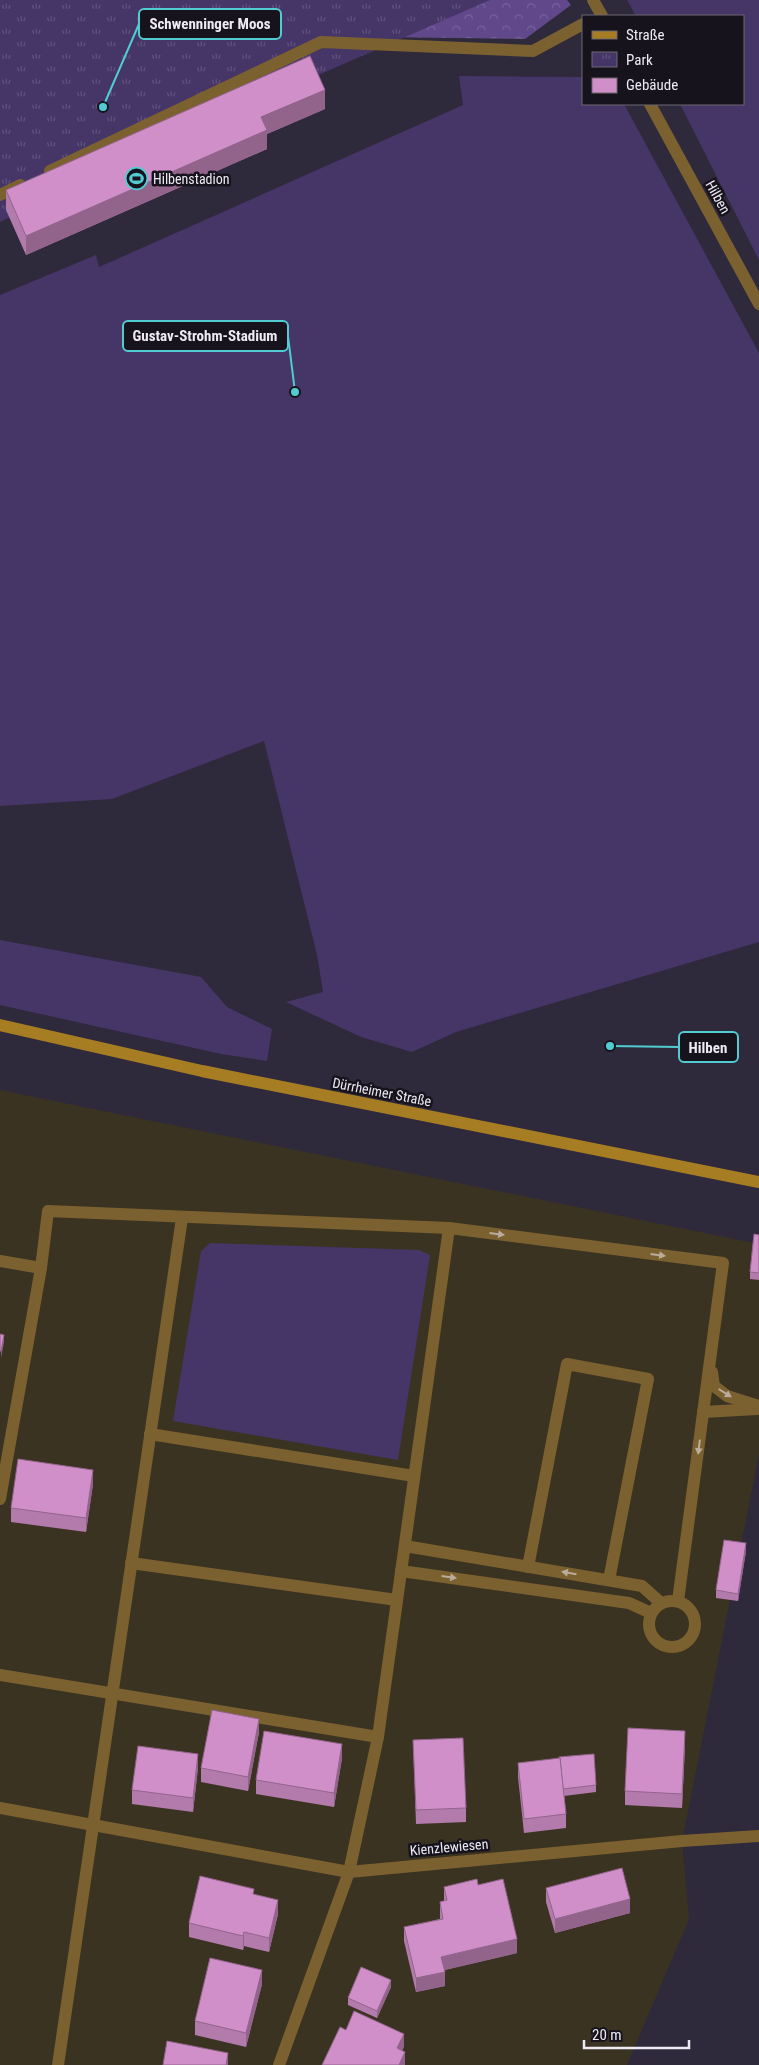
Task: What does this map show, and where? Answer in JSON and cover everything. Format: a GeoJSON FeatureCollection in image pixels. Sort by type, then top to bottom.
{"type":"FeatureCollection","features":[{"type":"Feature","properties":{"kind":"main road","name":"Dürrheimer Straße"},"geometry":{"type":"LineString","coordinates":[[0,1025],[202,1072],[759,1182]]}},
{"type":"Feature","properties":{"kind":"street"},"geometry":{"type":"LineString","coordinates":[[593,0],[600,15]]}},
{"type":"Feature","properties":{"kind":"street"},"geometry":{"type":"LineString","coordinates":[[0,195],[321,42],[533,51],[582,25]]}},
{"type":"Feature","properties":{"kind":"street","name":"Hilben"},"geometry":{"type":"LineString","coordinates":[[651,105],[759,304]]}},
{"type":"Feature","properties":{"kind":"street"},"geometry":{"type":"LineString","coordinates":[[0,1499],[42,1268],[48,1211],[449,1228],[723,1263],[678,1601]]}},
{"type":"Feature","properties":{"kind":"street"},"geometry":{"type":"LineString","coordinates":[[58,2065],[182,1218]]}},
{"type":"Feature","properties":{"kind":"street"},"geometry":{"type":"LineString","coordinates":[[279,2065],[349,1872],[378,1737],[449,1228]]}},
{"type":"Feature","properties":{"kind":"street"},"geometry":{"type":"LineString","coordinates":[[0,1261],[42,1268]]}},
{"type":"Feature","properties":{"kind":"street"},"geometry":{"type":"LineString","coordinates":[[710,1362],[714,1386],[728,1396],[759,1407]]}},
{"type":"Feature","properties":{"kind":"street"},"geometry":{"type":"LineString","coordinates":[[528,1566],[567,1364],[648,1379],[610,1580]]}},
{"type":"Feature","properties":{"kind":"street"},"geometry":{"type":"LineString","coordinates":[[703,1412],[759,1407]]}},
{"type":"Feature","properties":{"kind":"street"},"geometry":{"type":"LineString","coordinates":[[150,1434],[414,1476]]}},
{"type":"Feature","properties":{"kind":"street"},"geometry":{"type":"LineString","coordinates":[[405,1546],[642,1586],[661,1603]]}},
{"type":"Feature","properties":{"kind":"street"},"geometry":{"type":"LineString","coordinates":[[131,1563],[397,1600]]}},
{"type":"Feature","properties":{"kind":"street"},"geometry":{"type":"LineString","coordinates":[[401,1571],[629,1603],[651,1613]]}},
{"type":"Feature","properties":{"kind":"street"},"geometry":{"type":"LineString","coordinates":[[678,1601],[691,1609],[696,1623],[695,1632],[686,1644],[671,1647],[657,1642],[649,1628],[651,1613],[661,1603],[678,1601]]}},
{"type":"Feature","properties":{"kind":"street"},"geometry":{"type":"LineString","coordinates":[[0,1675],[378,1737]]}},
{"type":"Feature","properties":{"kind":"street","name":"Kienzlewiesen"},"geometry":{"type":"LineString","coordinates":[[0,1808],[349,1872],[759,1832]]}},
{"type":"Feature","properties":{"kind":"shaded area"},"geometry":{"type":"Polygon","coordinates":[[[0,1090],[759,1244],[759,1454],[682,1841],[689,1919],[627,2065],[0,2065],[0,1090]]]}},
{"type":"Feature","properties":{"kind":"green space"},"geometry":{"type":"Polygon","coordinates":[[[0,0],[490,0],[229,114],[0,222],[0,0]]]}},
{"type":"Feature","properties":{"kind":"green space"},"geometry":{"type":"Polygon","coordinates":[[[362,0],[567,0],[571,5],[525,39],[381,37],[362,0]]]}},
{"type":"Feature","properties":{"kind":"green space"},"geometry":{"type":"Polygon","coordinates":[[[627,0],[759,0],[759,260],[681,105],[744,105],[744,15],[635,15],[627,0]]]}},
{"type":"Feature","properties":{"kind":"green space"},"geometry":{"type":"Polygon","coordinates":[[[459,76],[582,77],[582,105],[625,105],[759,353],[759,942],[456,1032],[412,1052],[361,1037],[286,1002],[323,992],[317,955],[264,741],[112,799],[0,806],[0,295],[96,255],[99,267],[463,105],[459,76]]]}},
{"type":"Feature","properties":{"kind":"green space"},"geometry":{"type":"Polygon","coordinates":[[[0,940],[201,977],[227,1007],[272,1029],[267,1061],[221,1054],[0,1005],[0,940]]]}},
{"type":"Feature","properties":{"kind":"green space"},"geometry":{"type":"Polygon","coordinates":[[[210,1243],[419,1250],[430,1255],[398,1460],[173,1421],[201,1251],[210,1243]]]}},
{"type":"Feature","properties":{"kind":"building","name":"Hilbenstadion"},"geometry":{"type":"Polygon","coordinates":[[[310,56],[325,90],[261,117],[267,130],[26,236],[6,190],[310,56]]]}},
{"type":"Feature","properties":{"kind":"building"},"geometry":{"type":"Polygon","coordinates":[[[754,1234],[759,1235],[759,1273],[750,1272],[754,1234]]]}},
{"type":"Feature","properties":{"kind":"building"},"geometry":{"type":"Polygon","coordinates":[[[0,1334],[4,1335],[1,1351],[0,1351],[0,1334]]]}},
{"type":"Feature","properties":{"kind":"building"},"geometry":{"type":"Polygon","coordinates":[[[18,1459],[93,1470],[86,1518],[11,1508],[18,1459]]]}},
{"type":"Feature","properties":{"kind":"building"},"geometry":{"type":"Polygon","coordinates":[[[724,1540],[746,1543],[738,1594],[716,1590],[724,1540]]]}},
{"type":"Feature","properties":{"kind":"building"},"geometry":{"type":"Polygon","coordinates":[[[212,1710],[259,1719],[248,1777],[201,1768],[212,1710]]]}},
{"type":"Feature","properties":{"kind":"building"},"geometry":{"type":"Polygon","coordinates":[[[628,1728],[685,1731],[682,1794],[625,1791],[628,1728]]]}},
{"type":"Feature","properties":{"kind":"building"},"geometry":{"type":"Polygon","coordinates":[[[264,1731],[342,1744],[334,1793],[256,1780],[264,1731]]]}},
{"type":"Feature","properties":{"kind":"building"},"geometry":{"type":"Polygon","coordinates":[[[463,1738],[466,1808],[416,1810],[413,1740],[463,1738]]]}},
{"type":"Feature","properties":{"kind":"building"},"geometry":{"type":"Polygon","coordinates":[[[138,1746],[198,1754],[193,1798],[132,1790],[138,1746]]]}},
{"type":"Feature","properties":{"kind":"building"},"geometry":{"type":"Polygon","coordinates":[[[594,1754],[596,1785],[563,1789],[559,1757],[594,1754]]]}},
{"type":"Feature","properties":{"kind":"building"},"geometry":{"type":"Polygon","coordinates":[[[560,1758],[566,1814],[524,1819],[518,1763],[560,1758]]]}},
{"type":"Feature","properties":{"kind":"building"},"geometry":{"type":"Polygon","coordinates":[[[622,1868],[630,1899],[555,1919],[546,1888],[622,1868]]]}},
{"type":"Feature","properties":{"kind":"building"},"geometry":{"type":"Polygon","coordinates":[[[200,1876],[254,1889],[253,1894],[278,1900],[269,1938],[244,1932],[243,1936],[189,1923],[200,1876]]]}},
{"type":"Feature","properties":{"kind":"building"},"geometry":{"type":"Polygon","coordinates":[[[477,1879],[478,1885],[503,1879],[517,1939],[441,1957],[445,1972],[416,1978],[404,1927],[443,1919],[440,1902],[447,1900],[444,1887],[477,1879]]]}},
{"type":"Feature","properties":{"kind":"building"},"geometry":{"type":"Polygon","coordinates":[[[210,1958],[262,1970],[246,2033],[195,2021],[210,1958]]]}},
{"type":"Feature","properties":{"kind":"building"},"geometry":{"type":"Polygon","coordinates":[[[361,1967],[391,1980],[377,2011],[348,1998],[361,1967]]]}},
{"type":"Feature","properties":{"kind":"building"},"geometry":{"type":"Polygon","coordinates":[[[354,2011],[404,2034],[397,2048],[405,2052],[399,2065],[322,2065],[340,2027],[346,2030],[354,2011]]]}},
{"type":"Feature","properties":{"kind":"building"},"geometry":{"type":"Polygon","coordinates":[[[167,2041],[228,2053],[226,2065],[163,2065],[167,2041]]]}},
{"type":"Feature","properties":{"kind":"place","name":"Schwenninger Moos"},"geometry":{"type":"Point","coordinates":[103,107]}},
{"type":"Feature","properties":{"kind":"place","name":"Hilbenstadion"},"geometry":{"type":"Point","coordinates":[137,179]}},
{"type":"Feature","properties":{"kind":"place","name":"Gustav-Strohm-Stadium"},"geometry":{"type":"Point","coordinates":[295,392]}},
{"type":"Feature","properties":{"kind":"place","name":"Hilben"},"geometry":{"type":"Point","coordinates":[610,1046]}}]}
